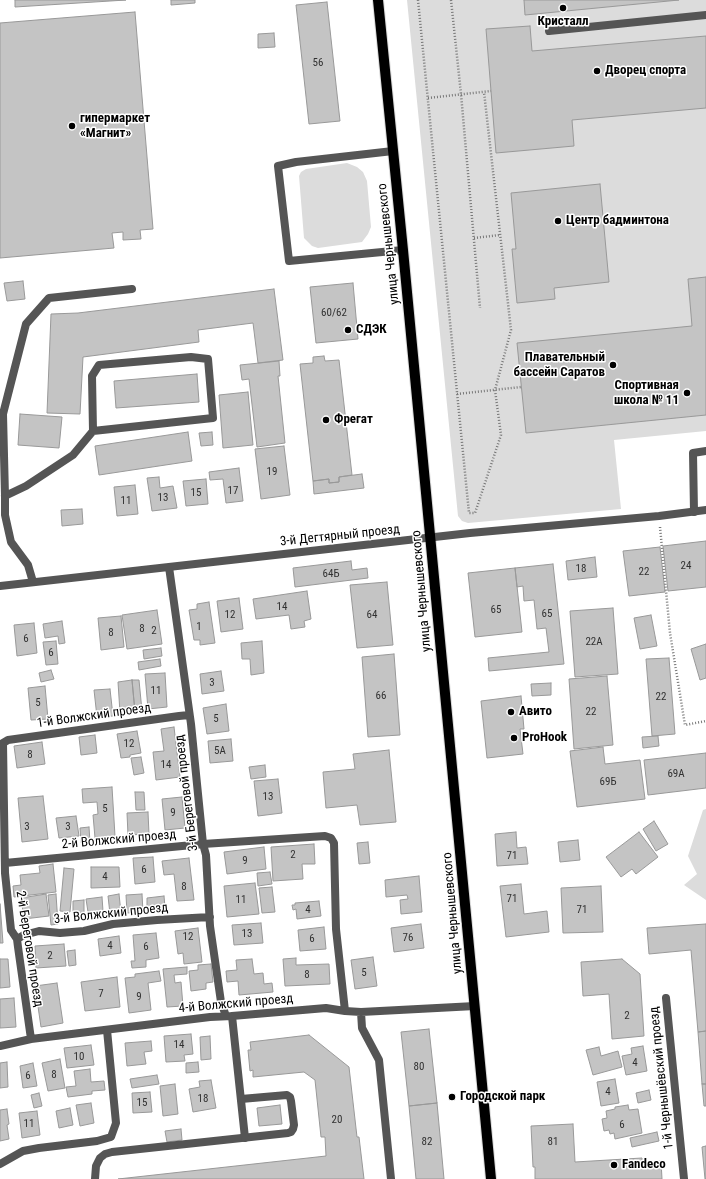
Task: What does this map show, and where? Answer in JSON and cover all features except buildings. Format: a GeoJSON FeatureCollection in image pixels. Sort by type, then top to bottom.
{"type":"FeatureCollection","features":[{"type":"Feature","properties":{"kind":"main road","name":"улица Чернышевского"},"geometry":{"type":"LineString","coordinates":[[378,0],[491,1179]]}},
{"type":"Feature","properties":{"kind":"street"},"geometry":{"type":"LineString","coordinates":[[549,31],[706,15]]}},
{"type":"Feature","properties":{"kind":"street"},"geometry":{"type":"LineString","coordinates":[[393,152],[278,166],[288,261],[403,250]]}},
{"type":"Feature","properties":{"kind":"street"},"geometry":{"type":"LineString","coordinates":[[33,582],[28,565],[11,542],[5,515],[3,414],[26,324],[49,298],[132,289]]}},
{"type":"Feature","properties":{"kind":"street"},"geometry":{"type":"LineString","coordinates":[[5,496],[26,486],[74,455],[93,431],[92,376],[99,365],[191,357],[208,359],[213,418],[93,431]]}},
{"type":"Feature","properties":{"kind":"street"},"geometry":{"type":"LineString","coordinates":[[694,512],[692,453],[706,451]]}},
{"type":"Feature","properties":{"kind":"street","name":"3-й Дегтярный проезд"},"geometry":{"type":"LineString","coordinates":[[0,586],[430,538],[659,516],[706,510]]}},
{"type":"Feature","properties":{"kind":"street","name":"3-й Береговой проезд"},"geometry":{"type":"LineString","coordinates":[[169,567],[191,724],[203,844],[206,855],[210,917],[221,1002],[229,1016],[245,1138]]}},
{"type":"Feature","properties":{"kind":"street","name":"1-й Волжский проезд"},"geometry":{"type":"LineString","coordinates":[[3,743],[8,740],[189,715]]}},
{"type":"Feature","properties":{"kind":"street","name":"2-й Береговой проезд"},"geometry":{"type":"LineString","coordinates":[[3,743],[5,862],[11,930],[17,939],[30,1040]]}},
{"type":"Feature","properties":{"kind":"street","name":"2-й Волжский проезд"},"geometry":{"type":"LineString","coordinates":[[5,862],[203,844],[325,836],[331,838],[334,843],[336,928],[346,1011]]}},
{"type":"Feature","properties":{"kind":"street","name":"3-й Волжский проезд"},"geometry":{"type":"LineString","coordinates":[[17,939],[24,935],[39,931],[60,933],[84,931],[113,924],[210,917]]}},
{"type":"Feature","properties":{"kind":"street","name":"1-й Чернышёвский проезд"},"geometry":{"type":"LineString","coordinates":[[666,998],[684,1179]]}},
{"type":"Feature","properties":{"kind":"street","name":"4-й Волжский проезд"},"geometry":{"type":"LineString","coordinates":[[0,1046],[30,1040],[210,1017],[326,1008],[360,1012],[474,1006]]}},
{"type":"Feature","properties":{"kind":"street"},"geometry":{"type":"LineString","coordinates":[[360,1012],[362,1028],[379,1060],[391,1179]]}},
{"type":"Feature","properties":{"kind":"street"},"geometry":{"type":"LineString","coordinates":[[0,1164],[23,1152],[34,1149],[97,1141],[111,1137],[116,1123],[107,1030]]}},
{"type":"Feature","properties":{"kind":"street"},"geometry":{"type":"LineString","coordinates":[[95,1179],[96,1166],[100,1158],[112,1152],[291,1132],[294,1125],[294,1119],[292,1101],[287,1095],[241,1099]]}},
{"type":"Feature","properties":{"kind":"path"},"geometry":{"type":"LineString","coordinates":[[418,0],[469,513],[475,514],[501,435],[495,390],[511,330],[484,92]]}},
{"type":"Feature","properties":{"kind":"path"},"geometry":{"type":"LineString","coordinates":[[451,0],[480,308]]}},
{"type":"Feature","properties":{"kind":"path"},"geometry":{"type":"LineString","coordinates":[[428,98],[491,90]]}},
{"type":"Feature","properties":{"kind":"path"},"geometry":{"type":"LineString","coordinates":[[474,238],[500,235]]}},
{"type":"Feature","properties":{"kind":"path"},"geometry":{"type":"LineString","coordinates":[[457,394],[521,387]]}},
{"type":"Feature","properties":{"kind":"path"},"geometry":{"type":"LineString","coordinates":[[659,516],[670,633],[685,725],[706,721]]}},
{"type":"Feature","properties":{"kind":"shaded area"},"geometry":{"type":"Polygon","coordinates":[[[407,0],[706,0],[706,431],[614,440],[621,509],[468,523],[462,521],[458,516],[407,0]]]}},
{"type":"Feature","properties":{"kind":"shaded area"},"geometry":{"type":"Polygon","coordinates":[[[347,163],[357,167],[363,172],[367,181],[371,227],[362,242],[318,248],[312,246],[304,238],[299,176],[301,172],[306,169],[347,163]]]}},
{"type":"Feature","properties":{"kind":"shaded area"},"geometry":{"type":"Polygon","coordinates":[[[706,809],[706,900],[684,885],[697,874],[688,856],[703,810],[706,809]]]}},
{"type":"Feature","properties":{"kind":"place","name":"Кристалл"},"geometry":{"type":"Point","coordinates":[563,8]}},
{"type":"Feature","properties":{"kind":"place","name":"Дворец спорта"},"geometry":{"type":"Point","coordinates":[597,71]}},
{"type":"Feature","properties":{"kind":"place","name":"гипермаркет «Магнит»"},"geometry":{"type":"Point","coordinates":[72,126]}},
{"type":"Feature","properties":{"kind":"place","name":"Центр бадминтона"},"geometry":{"type":"Point","coordinates":[558,221]}},
{"type":"Feature","properties":{"kind":"place","name":"СДЭК"},"geometry":{"type":"Point","coordinates":[348,330]}},
{"type":"Feature","properties":{"kind":"place","name":"Плавательный бассейн Саратов"},"geometry":{"type":"Point","coordinates":[613,365]}},
{"type":"Feature","properties":{"kind":"place","name":"Спортивная школа № 11"},"geometry":{"type":"Point","coordinates":[687,393]}},
{"type":"Feature","properties":{"kind":"place","name":"Фрегат"},"geometry":{"type":"Point","coordinates":[326,420]}},
{"type":"Feature","properties":{"kind":"place","name":"Авито"},"geometry":{"type":"Point","coordinates":[511,712]}},
{"type":"Feature","properties":{"kind":"place","name":"ProHook"},"geometry":{"type":"Point","coordinates":[514,738]}},
{"type":"Feature","properties":{"kind":"place","name":"Городской парк"},"geometry":{"type":"Point","coordinates":[452,1097]}},
{"type":"Feature","properties":{"kind":"place","name":"Fandeco"},"geometry":{"type":"Point","coordinates":[614,1165]}}]}
